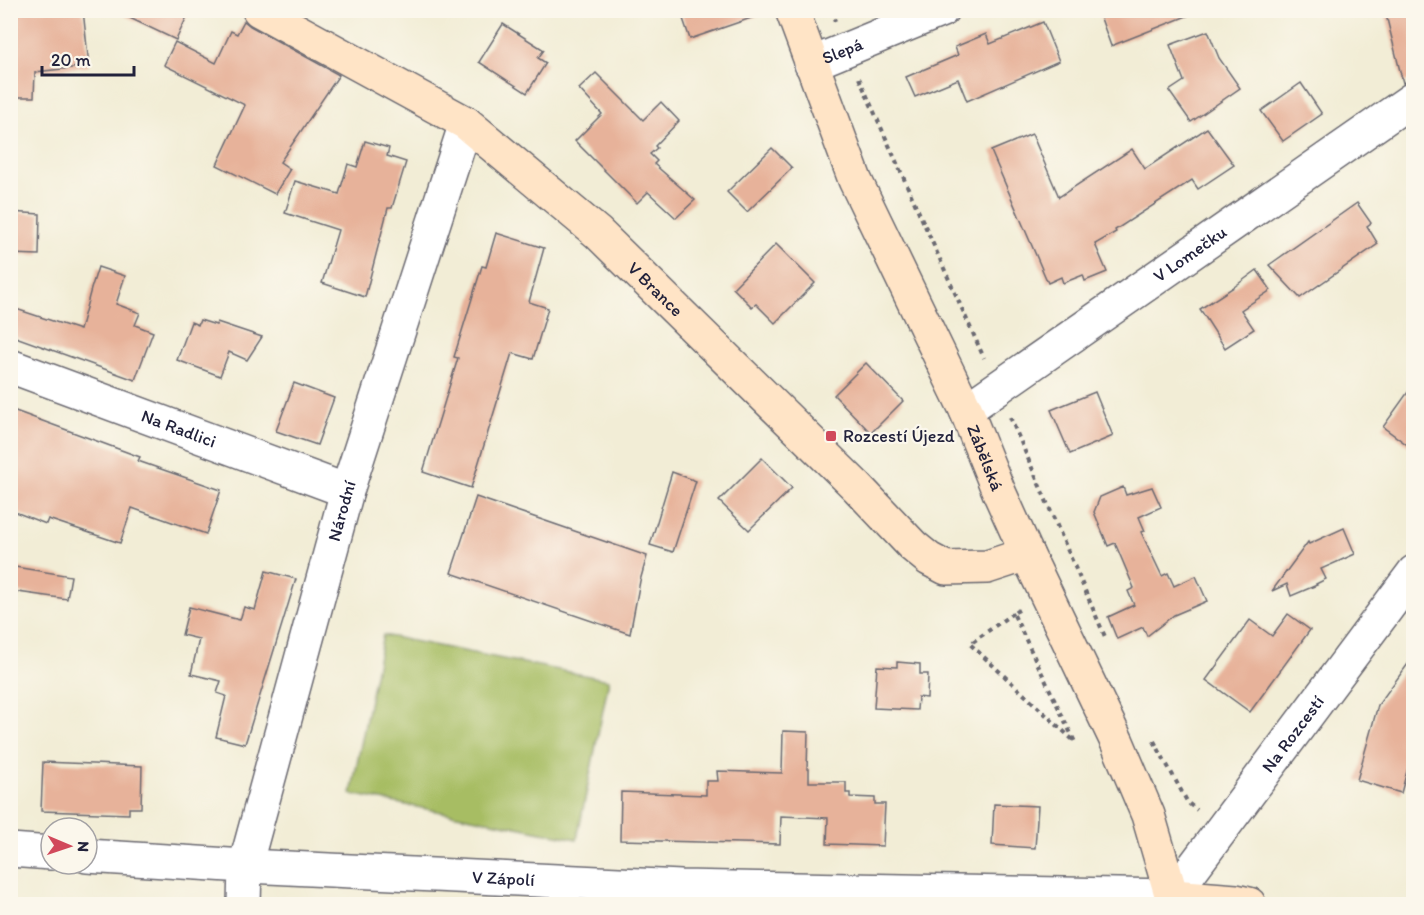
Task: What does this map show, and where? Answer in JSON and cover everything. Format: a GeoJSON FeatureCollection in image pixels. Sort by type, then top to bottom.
{"type":"FeatureCollection","features":[{"type":"Feature","properties":{"kind":"street","name":"V Brance"},"geometry":{"type":"LineString","coordinates":[[259,10],[466,123],[598,233],[929,560],[946,568],[987,567],[1027,554]]}},
{"type":"Feature","properties":{"kind":"street","name":"Zábělská"},"geometry":{"type":"LineString","coordinates":[[792,10],[855,180],[966,410],[1027,554],[1117,742],[1148,815],[1173,900]]}},
{"type":"Feature","properties":{"kind":"street","name":"Slepá"},"geometry":{"type":"LineString","coordinates":[[811,64],[942,10]]}},
{"type":"Feature","properties":{"kind":"street","name":"V Lomečku"},"geometry":{"type":"LineString","coordinates":[[966,410],[1413,98]]}},
{"type":"Feature","properties":{"kind":"street","name":"Národní"},"geometry":{"type":"LineString","coordinates":[[244,904],[246,866],[347,491],[466,123]]}},
{"type":"Feature","properties":{"kind":"street","name":"Na Radlici"},"geometry":{"type":"LineString","coordinates":[[10,366],[347,491]]}},
{"type":"Feature","properties":{"kind":"street","name":"Na Rozcestí"},"geometry":{"type":"LineString","coordinates":[[1173,900],[1222,829],[1413,572]]}},
{"type":"Feature","properties":{"kind":"street"},"geometry":{"type":"LineString","coordinates":[[10,850],[39,852]]}},
{"type":"Feature","properties":{"kind":"street","name":"V Zápolí"},"geometry":{"type":"LineString","coordinates":[[99,856],[681,896],[1173,900]]}},
{"type":"Feature","properties":{"kind":"street"},"geometry":{"type":"LineString","coordinates":[[1173,900],[1236,901],[1249,904]]}},
{"type":"Feature","properties":{"kind":"path"},"geometry":{"type":"LineString","coordinates":[[831,10],[846,49],[997,388],[1108,645]]}},
{"type":"Feature","properties":{"kind":"path"},"geometry":{"type":"LineString","coordinates":[[1013,613],[970,644],[1075,742]]}},
{"type":"Feature","properties":{"kind":"path"},"geometry":{"type":"LineString","coordinates":[[1154,740],[1188,803],[1222,829]]}},
{"type":"Feature","properties":{"kind":"green space"},"geometry":{"type":"Polygon","coordinates":[[[383,635],[609,680],[577,839],[351,794],[383,635]]]}},
{"type":"Feature","properties":{"kind":"building"},"geometry":{"type":"Polygon","coordinates":[[[10,10],[83,10],[89,66],[35,72],[34,97],[10,97],[10,10]]]}},
{"type":"Feature","properties":{"kind":"building"},"geometry":{"type":"Polygon","coordinates":[[[113,10],[190,10],[176,40],[113,10]]]}},
{"type":"Feature","properties":{"kind":"building"},"geometry":{"type":"Polygon","coordinates":[[[680,10],[759,10],[760,15],[690,39],[680,10]]]}},
{"type":"Feature","properties":{"kind":"building"},"geometry":{"type":"Polygon","coordinates":[[[1098,10],[1197,10],[1197,12],[1111,46],[1098,10]]]}},
{"type":"Feature","properties":{"kind":"building"},"geometry":{"type":"Polygon","coordinates":[[[1403,10],[1413,10],[1413,79],[1403,83],[1386,15],[1403,10]]]}},
{"type":"Feature","properties":{"kind":"building"},"geometry":{"type":"Polygon","coordinates":[[[244,21],[339,75],[280,162],[290,169],[275,194],[217,165],[245,105],[164,65],[175,42],[216,63],[231,31],[237,34],[244,21]]]}},
{"type":"Feature","properties":{"kind":"building"},"geometry":{"type":"Polygon","coordinates":[[[1043,22],[1059,61],[967,101],[958,79],[915,97],[906,77],[958,55],[955,47],[986,34],[990,44],[1043,22]]]}},
{"type":"Feature","properties":{"kind":"building"},"geometry":{"type":"Polygon","coordinates":[[[503,24],[544,50],[538,58],[546,63],[527,93],[479,62],[503,24]]]}},
{"type":"Feature","properties":{"kind":"building"},"geometry":{"type":"Polygon","coordinates":[[[1208,31],[1219,58],[1240,88],[1191,122],[1169,91],[1184,81],[1170,45],[1208,31]]]}},
{"type":"Feature","properties":{"kind":"building"},"geometry":{"type":"Polygon","coordinates":[[[596,73],[643,120],[661,102],[679,121],[650,154],[657,161],[654,164],[695,200],[676,218],[648,192],[637,203],[575,141],[602,114],[579,89],[596,73]]]}},
{"type":"Feature","properties":{"kind":"building"},"geometry":{"type":"Polygon","coordinates":[[[1301,83],[1322,114],[1283,141],[1261,111],[1301,83]]]}},
{"type":"Feature","properties":{"kind":"building"},"geometry":{"type":"Polygon","coordinates":[[[1207,128],[1234,165],[1198,189],[1192,180],[1095,244],[1107,272],[1085,281],[1083,275],[1063,283],[1061,277],[1048,283],[991,151],[1032,134],[1059,197],[1132,149],[1145,169],[1207,128]]]}},
{"type":"Feature","properties":{"kind":"building"},"geometry":{"type":"Polygon","coordinates":[[[365,141],[389,148],[387,156],[406,162],[392,208],[388,208],[365,297],[322,283],[338,230],[285,213],[295,181],[339,194],[348,164],[357,167],[365,141]]]}},
{"type":"Feature","properties":{"kind":"building"},"geometry":{"type":"Polygon","coordinates":[[[772,148],[792,168],[747,212],[727,192],[772,148]]]}},
{"type":"Feature","properties":{"kind":"building"},"geometry":{"type":"Polygon","coordinates":[[[1357,203],[1371,223],[1367,226],[1378,244],[1300,298],[1269,265],[1357,203]]]}},
{"type":"Feature","properties":{"kind":"building"},"geometry":{"type":"Polygon","coordinates":[[[10,212],[40,214],[39,255],[10,254],[10,212]]]}},
{"type":"Feature","properties":{"kind":"building"},"geometry":{"type":"Polygon","coordinates":[[[496,233],[544,248],[529,302],[548,308],[533,359],[512,353],[471,488],[423,472],[458,358],[454,357],[482,266],[486,267],[496,233]]]}},
{"type":"Feature","properties":{"kind":"building"},"geometry":{"type":"Polygon","coordinates":[[[776,244],[815,283],[775,323],[756,304],[752,307],[733,288],[776,244]]]}},
{"type":"Feature","properties":{"kind":"building"},"geometry":{"type":"Polygon","coordinates":[[[98,267],[125,276],[116,304],[140,313],[135,325],[153,332],[135,380],[10,335],[10,307],[80,330],[98,267]]]}},
{"type":"Feature","properties":{"kind":"building"},"geometry":{"type":"Polygon","coordinates":[[[1257,270],[1271,290],[1241,310],[1254,329],[1225,348],[1200,309],[1257,270]]]}},
{"type":"Feature","properties":{"kind":"building"},"geometry":{"type":"Polygon","coordinates":[[[200,320],[216,325],[217,322],[262,337],[247,360],[229,352],[220,376],[177,360],[191,322],[198,325],[200,320]]]}},
{"type":"Feature","properties":{"kind":"building"},"geometry":{"type":"Polygon","coordinates":[[[866,363],[903,401],[871,433],[834,395],[866,363]]]}},
{"type":"Feature","properties":{"kind":"building"},"geometry":{"type":"Polygon","coordinates":[[[294,383],[334,398],[317,445],[276,431],[294,383]]]}},
{"type":"Feature","properties":{"kind":"building"},"geometry":{"type":"Polygon","coordinates":[[[1413,385],[1413,449],[1383,427],[1413,385]]]}},
{"type":"Feature","properties":{"kind":"building"},"geometry":{"type":"Polygon","coordinates":[[[1095,392],[1113,436],[1070,454],[1051,410],[1095,392]]]}},
{"type":"Feature","properties":{"kind":"building"},"geometry":{"type":"Polygon","coordinates":[[[10,409],[140,457],[138,461],[221,490],[206,534],[132,508],[120,543],[48,519],[46,524],[10,510],[10,409]]]}},
{"type":"Feature","properties":{"kind":"building"},"geometry":{"type":"Polygon","coordinates":[[[762,458],[792,488],[749,530],[719,501],[762,458]]]}},
{"type":"Feature","properties":{"kind":"building"},"geometry":{"type":"Polygon","coordinates":[[[672,472],[696,481],[673,552],[650,545],[672,472]]]}},
{"type":"Feature","properties":{"kind":"building"},"geometry":{"type":"Polygon","coordinates":[[[1123,487],[1126,495],[1152,487],[1161,507],[1139,517],[1145,531],[1141,532],[1162,576],[1168,573],[1174,586],[1196,576],[1207,601],[1174,615],[1147,636],[1143,627],[1117,639],[1108,617],[1134,605],[1128,591],[1134,588],[1115,543],[1108,546],[1094,512],[1100,497],[1123,487]]]}},
{"type":"Feature","properties":{"kind":"building"},"geometry":{"type":"Polygon","coordinates":[[[476,497],[647,556],[630,634],[451,573],[476,497]]]}},
{"type":"Feature","properties":{"kind":"building"},"geometry":{"type":"Polygon","coordinates":[[[1344,528],[1355,554],[1321,569],[1326,579],[1317,585],[1291,596],[1287,584],[1272,591],[1308,542],[1309,544],[1344,528]]]}},
{"type":"Feature","properties":{"kind":"building"},"geometry":{"type":"Polygon","coordinates":[[[15,567],[71,576],[67,599],[11,591],[15,567]]]}},
{"type":"Feature","properties":{"kind":"building"},"geometry":{"type":"Polygon","coordinates":[[[266,571],[296,579],[245,744],[216,737],[226,696],[217,693],[221,681],[191,674],[199,639],[182,635],[189,607],[240,620],[244,607],[255,610],[266,571]]]}},
{"type":"Feature","properties":{"kind":"building"},"geometry":{"type":"Polygon","coordinates":[[[1288,614],[1310,630],[1250,712],[1206,680],[1250,620],[1272,636],[1288,614]]]}},
{"type":"Feature","properties":{"kind":"building"},"geometry":{"type":"Polygon","coordinates":[[[1413,657],[1413,765],[1409,764],[1401,793],[1357,780],[1378,705],[1413,657]]]}},
{"type":"Feature","properties":{"kind":"building"},"geometry":{"type":"Polygon","coordinates":[[[897,662],[920,664],[920,674],[928,674],[927,698],[918,697],[917,710],[874,708],[877,666],[897,667],[897,662]]]}},
{"type":"Feature","properties":{"kind":"building"},"geometry":{"type":"Polygon","coordinates":[[[783,731],[808,732],[809,782],[846,782],[846,793],[850,793],[850,797],[875,798],[875,804],[885,804],[883,846],[827,844],[828,818],[781,816],[780,844],[620,840],[621,792],[706,795],[706,781],[718,781],[717,771],[782,773],[783,731]]]}},
{"type":"Feature","properties":{"kind":"building"},"geometry":{"type":"Polygon","coordinates":[[[43,762],[142,766],[141,808],[129,808],[129,814],[41,811],[43,762]]]}},
{"type":"Feature","properties":{"kind":"building"},"geometry":{"type":"Polygon","coordinates":[[[994,804],[1038,806],[1035,848],[992,845],[994,804]]]}},
{"type":"Feature","properties":{"kind":"place","name":"Rozcestí Újezd"},"geometry":{"type":"Point","coordinates":[831,436]}}]}
